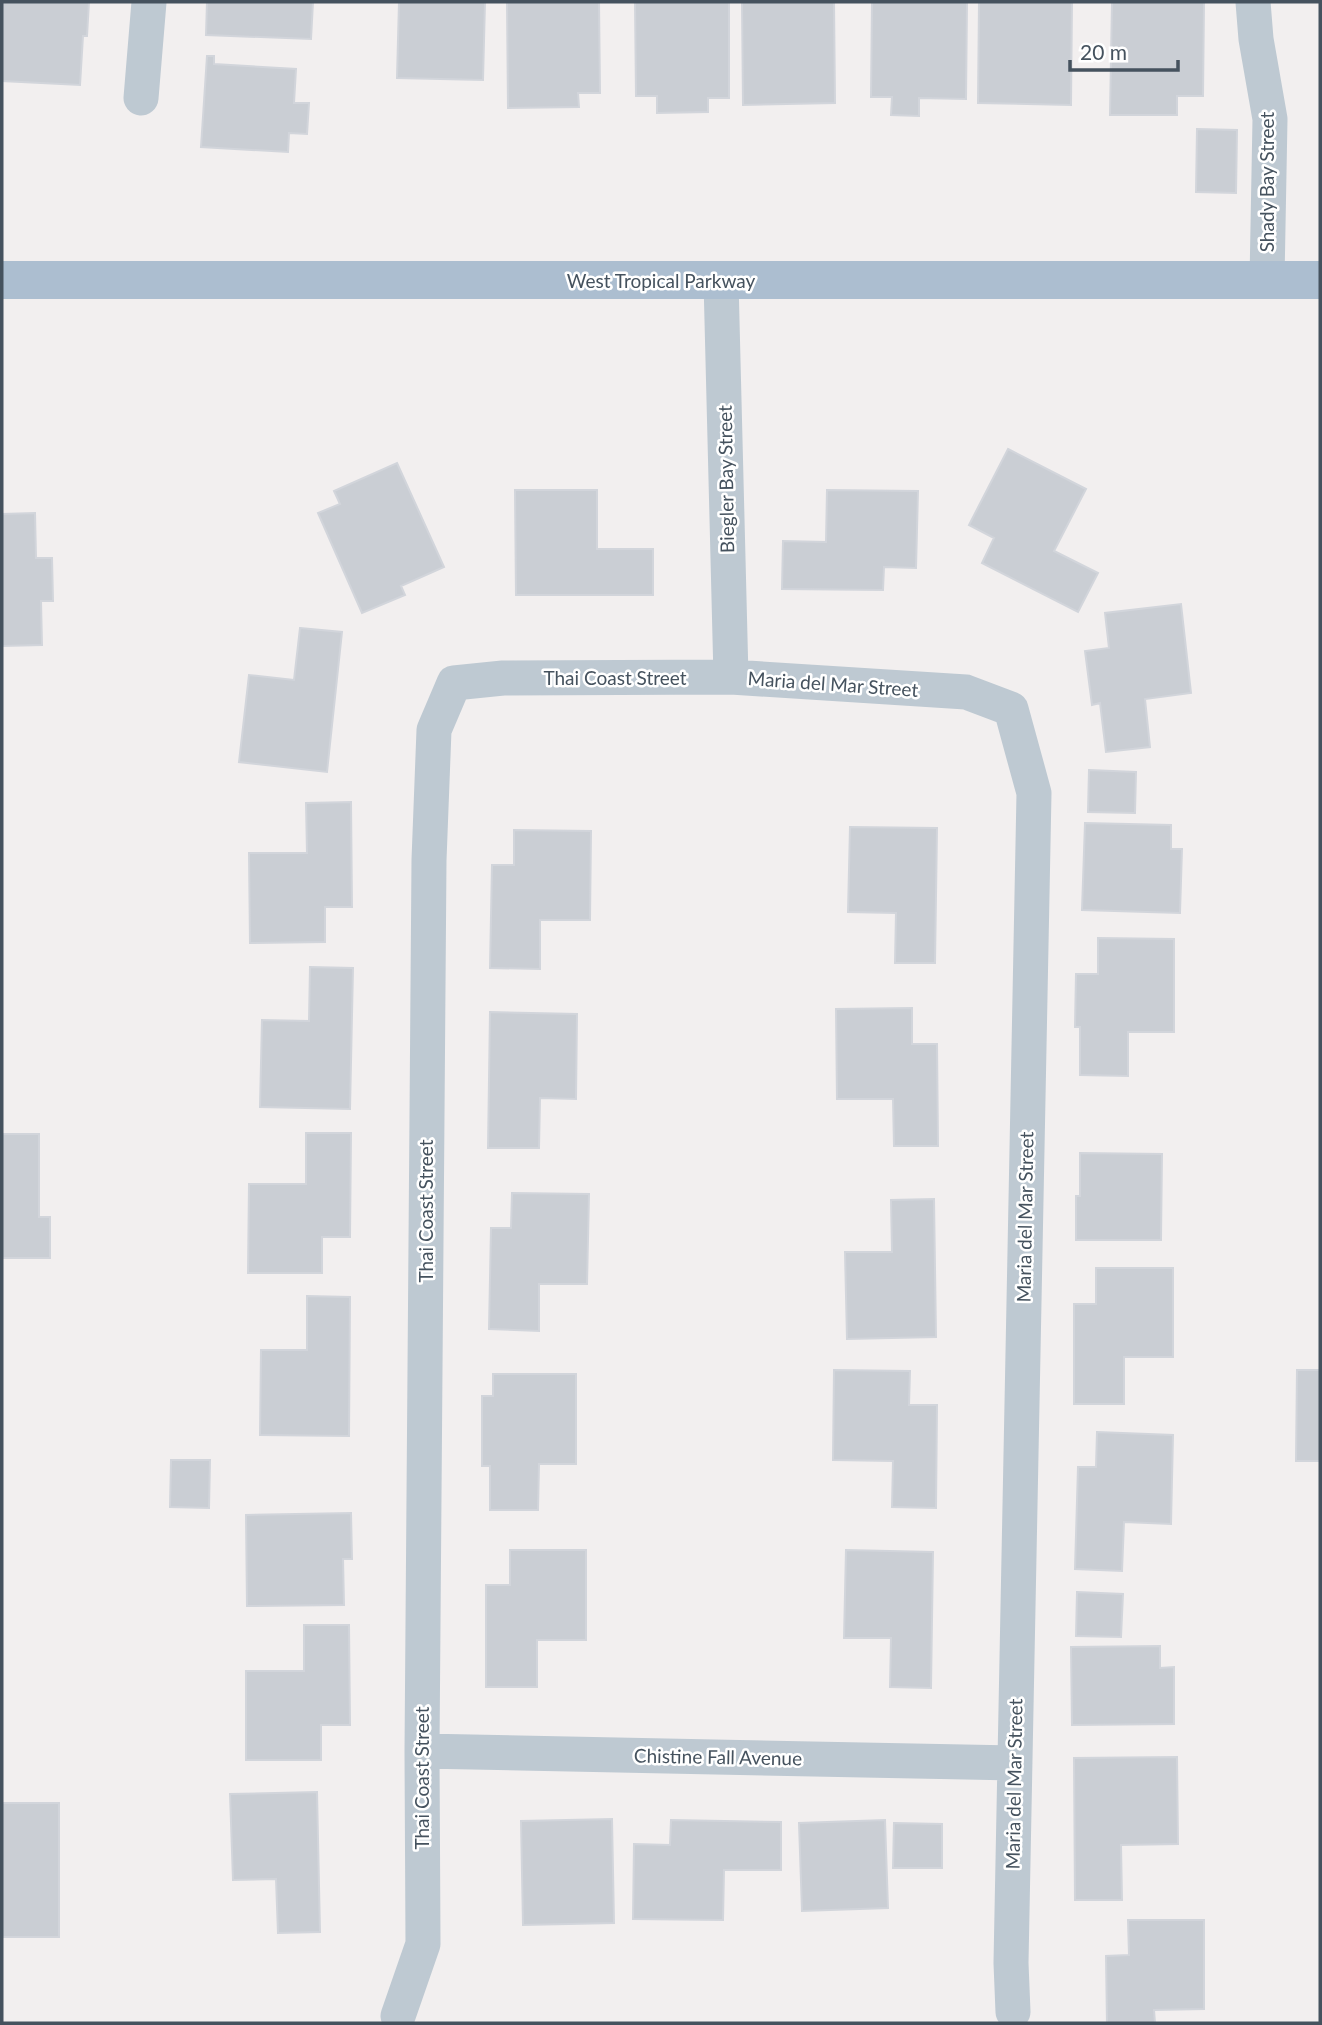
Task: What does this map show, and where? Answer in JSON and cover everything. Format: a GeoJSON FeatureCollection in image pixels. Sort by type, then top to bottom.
{"type":"FeatureCollection","features":[{"type":"Feature","properties":{"kind":"main road","name":"West Tropical Parkway"},"geometry":{"type":"LineString","coordinates":[[2,280],[1320,280]]}},
{"type":"Feature","properties":{"kind":"street"},"geometry":{"type":"LineString","coordinates":[[141,98],[149,2]]}},
{"type":"Feature","properties":{"kind":"street","name":"Shady Bay Street"},"geometry":{"type":"LineString","coordinates":[[1253,2],[1256,39],[1270,120],[1267,280]]}},
{"type":"Feature","properties":{"kind":"street","name":"Biegler Bay Street"},"geometry":{"type":"LineString","coordinates":[[721,281],[732,677]]}},
{"type":"Feature","properties":{"kind":"street","name":"Thai Coast Street"},"geometry":{"type":"LineString","coordinates":[[398,2016],[423,1944],[429,888],[434,730],[454,683],[503,678],[732,677]]}},
{"type":"Feature","properties":{"kind":"street","name":"Maria del Mar Street"},"geometry":{"type":"LineString","coordinates":[[732,677],[966,692],[1011,709],[1034,793],[1011,1963],[1013,2012]]}},
{"type":"Feature","properties":{"kind":"street","name":"Chistine Fall Avenue"},"geometry":{"type":"LineString","coordinates":[[422,1751],[1015,1763]]}},
{"type":"Feature","properties":{"kind":"building"},"geometry":{"type":"Polygon","coordinates":[[[2,2],[89,2],[87,36],[83,36],[80,85],[2,81],[2,2]]]}},
{"type":"Feature","properties":{"kind":"building"},"geometry":{"type":"Polygon","coordinates":[[[207,2],[313,2],[311,39],[206,35],[207,2]]]}},
{"type":"Feature","properties":{"kind":"building"},"geometry":{"type":"Polygon","coordinates":[[[399,2],[485,2],[483,80],[397,78],[399,2]]]}},
{"type":"Feature","properties":{"kind":"building"},"geometry":{"type":"Polygon","coordinates":[[[507,2],[599,2],[600,93],[578,93],[579,107],[508,108],[507,2]]]}},
{"type":"Feature","properties":{"kind":"building"},"geometry":{"type":"Polygon","coordinates":[[[635,2],[729,2],[729,98],[708,98],[708,112],[657,113],[657,96],[636,96],[635,2]]]}},
{"type":"Feature","properties":{"kind":"building"},"geometry":{"type":"Polygon","coordinates":[[[742,2],[834,2],[835,103],[743,105],[742,2]]]}},
{"type":"Feature","properties":{"kind":"building"},"geometry":{"type":"Polygon","coordinates":[[[872,2],[967,2],[966,99],[919,98],[919,116],[891,115],[892,97],[871,97],[872,2]]]}},
{"type":"Feature","properties":{"kind":"building"},"geometry":{"type":"Polygon","coordinates":[[[979,2],[1072,2],[1071,105],[978,103],[979,2]]]}},
{"type":"Feature","properties":{"kind":"building"},"geometry":{"type":"Polygon","coordinates":[[[1112,2],[1204,2],[1203,96],[1177,96],[1177,115],[1110,115],[1112,2]]]}},
{"type":"Feature","properties":{"kind":"building"},"geometry":{"type":"Polygon","coordinates":[[[207,56],[214,56],[214,64],[296,69],[294,103],[309,103],[307,134],[289,133],[288,152],[201,147],[207,56]]]}},
{"type":"Feature","properties":{"kind":"building"},"geometry":{"type":"Polygon","coordinates":[[[1197,129],[1237,130],[1236,193],[1196,192],[1197,129]]]}},
{"type":"Feature","properties":{"kind":"building"},"geometry":{"type":"Polygon","coordinates":[[[1008,449],[1086,489],[1054,551],[1098,573],[1078,612],[982,563],[994,538],[969,525],[1008,449]]]}},
{"type":"Feature","properties":{"kind":"building"},"geometry":{"type":"Polygon","coordinates":[[[397,463],[444,567],[401,586],[405,595],[362,613],[318,513],[340,504],[334,491],[397,463]]]}},
{"type":"Feature","properties":{"kind":"building"},"geometry":{"type":"Polygon","coordinates":[[[515,490],[597,490],[597,549],[653,549],[653,595],[516,595],[515,490]]]}},
{"type":"Feature","properties":{"kind":"building"},"geometry":{"type":"Polygon","coordinates":[[[827,490],[918,491],[916,568],[884,567],[883,590],[782,589],[783,541],[826,542],[827,490]]]}},
{"type":"Feature","properties":{"kind":"building"},"geometry":{"type":"Polygon","coordinates":[[[35,513],[36,558],[52,558],[53,601],[41,601],[42,645],[2,646],[2,514],[35,513]]]}},
{"type":"Feature","properties":{"kind":"building"},"geometry":{"type":"Polygon","coordinates":[[[1181,604],[1191,693],[1145,699],[1150,747],[1106,752],[1100,703],[1092,705],[1085,651],[1109,648],[1105,613],[1181,604]]]}},
{"type":"Feature","properties":{"kind":"building"},"geometry":{"type":"Polygon","coordinates":[[[300,628],[342,632],[327,772],[239,762],[249,675],[294,680],[300,628]]]}},
{"type":"Feature","properties":{"kind":"building"},"geometry":{"type":"Polygon","coordinates":[[[1089,770],[1136,772],[1135,813],[1088,812],[1089,770]]]}},
{"type":"Feature","properties":{"kind":"building"},"geometry":{"type":"Polygon","coordinates":[[[351,802],[352,907],[325,907],[325,942],[250,943],[249,853],[307,853],[306,803],[351,802]]]}},
{"type":"Feature","properties":{"kind":"building"},"geometry":{"type":"Polygon","coordinates":[[[1085,823],[1171,825],[1171,849],[1182,849],[1180,913],[1082,910],[1085,823]]]}},
{"type":"Feature","properties":{"kind":"building"},"geometry":{"type":"Polygon","coordinates":[[[850,827],[937,828],[935,963],[895,963],[896,913],[848,912],[850,827]]]}},
{"type":"Feature","properties":{"kind":"building"},"geometry":{"type":"Polygon","coordinates":[[[514,830],[591,831],[590,920],[540,920],[540,969],[490,968],[492,865],[514,865],[514,830]]]}},
{"type":"Feature","properties":{"kind":"building"},"geometry":{"type":"Polygon","coordinates":[[[1098,938],[1174,939],[1174,1032],[1128,1032],[1128,1076],[1080,1075],[1080,1027],[1075,1027],[1076,974],[1098,974],[1098,938]]]}},
{"type":"Feature","properties":{"kind":"building"},"geometry":{"type":"Polygon","coordinates":[[[310,967],[353,968],[350,1109],[260,1107],[262,1020],[309,1021],[310,967]]]}},
{"type":"Feature","properties":{"kind":"building"},"geometry":{"type":"Polygon","coordinates":[[[912,1008],[912,1044],[937,1044],[938,1146],[894,1146],[893,1099],[837,1099],[836,1009],[912,1008]]]}},
{"type":"Feature","properties":{"kind":"building"},"geometry":{"type":"Polygon","coordinates":[[[490,1012],[577,1014],[576,1099],[540,1098],[539,1148],[488,1148],[490,1012]]]}},
{"type":"Feature","properties":{"kind":"building"},"geometry":{"type":"Polygon","coordinates":[[[306,1133],[351,1133],[350,1237],[322,1237],[322,1273],[248,1273],[249,1184],[306,1184],[306,1133]]]}},
{"type":"Feature","properties":{"kind":"building"},"geometry":{"type":"Polygon","coordinates":[[[2,1134],[39,1134],[39,1217],[50,1217],[50,1258],[2,1258],[2,1134]]]}},
{"type":"Feature","properties":{"kind":"building"},"geometry":{"type":"Polygon","coordinates":[[[1080,1153],[1162,1154],[1161,1240],[1076,1240],[1080,1153]]]}},
{"type":"Feature","properties":{"kind":"building"},"geometry":{"type":"Polygon","coordinates":[[[512,1193],[589,1194],[587,1284],[539,1284],[539,1331],[489,1329],[491,1228],[511,1228],[512,1193]]]}},
{"type":"Feature","properties":{"kind":"building"},"geometry":{"type":"Polygon","coordinates":[[[934,1199],[936,1337],[847,1339],[845,1252],[892,1252],[891,1200],[934,1199]]]}},
{"type":"Feature","properties":{"kind":"building"},"geometry":{"type":"Polygon","coordinates":[[[1096,1268],[1173,1268],[1173,1357],[1124,1357],[1124,1404],[1074,1404],[1074,1304],[1096,1304],[1096,1268]]]}},
{"type":"Feature","properties":{"kind":"building"},"geometry":{"type":"Polygon","coordinates":[[[307,1296],[350,1297],[349,1436],[260,1435],[261,1350],[307,1350],[307,1296]]]}},
{"type":"Feature","properties":{"kind":"building"},"geometry":{"type":"Polygon","coordinates":[[[834,1370],[910,1371],[909,1405],[937,1405],[936,1508],[892,1507],[893,1461],[833,1460],[834,1370]]]}},
{"type":"Feature","properties":{"kind":"building"},"geometry":{"type":"Polygon","coordinates":[[[1297,1370],[1320,1370],[1320,1461],[1296,1461],[1297,1370]]]}},
{"type":"Feature","properties":{"kind":"building"},"geometry":{"type":"Polygon","coordinates":[[[493,1374],[576,1374],[576,1464],[539,1464],[538,1510],[490,1510],[490,1466],[482,1466],[482,1396],[493,1396],[493,1374]]]}},
{"type":"Feature","properties":{"kind":"building"},"geometry":{"type":"Polygon","coordinates":[[[1097,1432],[1173,1435],[1171,1524],[1124,1522],[1122,1571],[1075,1569],[1078,1467],[1096,1467],[1097,1432]]]}},
{"type":"Feature","properties":{"kind":"building"},"geometry":{"type":"Polygon","coordinates":[[[171,1460],[210,1460],[209,1508],[170,1507],[171,1460]]]}},
{"type":"Feature","properties":{"kind":"building"},"geometry":{"type":"Polygon","coordinates":[[[351,1513],[352,1559],[343,1559],[344,1605],[247,1606],[246,1515],[351,1513]]]}},
{"type":"Feature","properties":{"kind":"building"},"geometry":{"type":"Polygon","coordinates":[[[510,1550],[586,1550],[586,1640],[537,1640],[537,1687],[486,1687],[486,1585],[510,1585],[510,1550]]]}},
{"type":"Feature","properties":{"kind":"building"},"geometry":{"type":"Polygon","coordinates":[[[846,1550],[933,1552],[931,1688],[890,1687],[891,1638],[844,1638],[846,1550]]]}},
{"type":"Feature","properties":{"kind":"building"},"geometry":{"type":"Polygon","coordinates":[[[1077,1592],[1123,1594],[1121,1637],[1076,1636],[1077,1592]]]}},
{"type":"Feature","properties":{"kind":"building"},"geometry":{"type":"Polygon","coordinates":[[[304,1625],[349,1625],[350,1725],[321,1725],[321,1760],[246,1760],[246,1671],[304,1671],[304,1625]]]}},
{"type":"Feature","properties":{"kind":"building"},"geometry":{"type":"Polygon","coordinates":[[[1160,1646],[1160,1668],[1174,1667],[1174,1724],[1072,1725],[1071,1647],[1160,1646]]]}},
{"type":"Feature","properties":{"kind":"building"},"geometry":{"type":"Polygon","coordinates":[[[1177,1757],[1178,1844],[1121,1845],[1122,1900],[1075,1900],[1074,1758],[1177,1757]]]}},
{"type":"Feature","properties":{"kind":"building"},"geometry":{"type":"Polygon","coordinates":[[[317,1792],[320,1932],[278,1933],[276,1879],[233,1880],[230,1794],[317,1792]]]}},
{"type":"Feature","properties":{"kind":"building"},"geometry":{"type":"Polygon","coordinates":[[[2,1803],[59,1803],[59,1937],[2,1937],[2,1803]]]}},
{"type":"Feature","properties":{"kind":"building"},"geometry":{"type":"Polygon","coordinates":[[[612,1819],[614,1923],[523,1925],[521,1821],[612,1819]]]}},
{"type":"Feature","properties":{"kind":"building"},"geometry":{"type":"Polygon","coordinates":[[[671,1820],[781,1822],[781,1870],[724,1870],[723,1920],[633,1919],[634,1844],[670,1845],[671,1820]]]}},
{"type":"Feature","properties":{"kind":"building"},"geometry":{"type":"Polygon","coordinates":[[[885,1820],[888,1908],[802,1911],[799,1823],[885,1820]]]}},
{"type":"Feature","properties":{"kind":"building"},"geometry":{"type":"Polygon","coordinates":[[[894,1823],[942,1824],[942,1868],[893,1868],[894,1823]]]}},
{"type":"Feature","properties":{"kind":"building"},"geometry":{"type":"Polygon","coordinates":[[[1128,1920],[1204,1920],[1204,2009],[1154,2010],[1155,2023],[1107,2023],[1106,1956],[1129,1955],[1128,1920]]]}}]}
